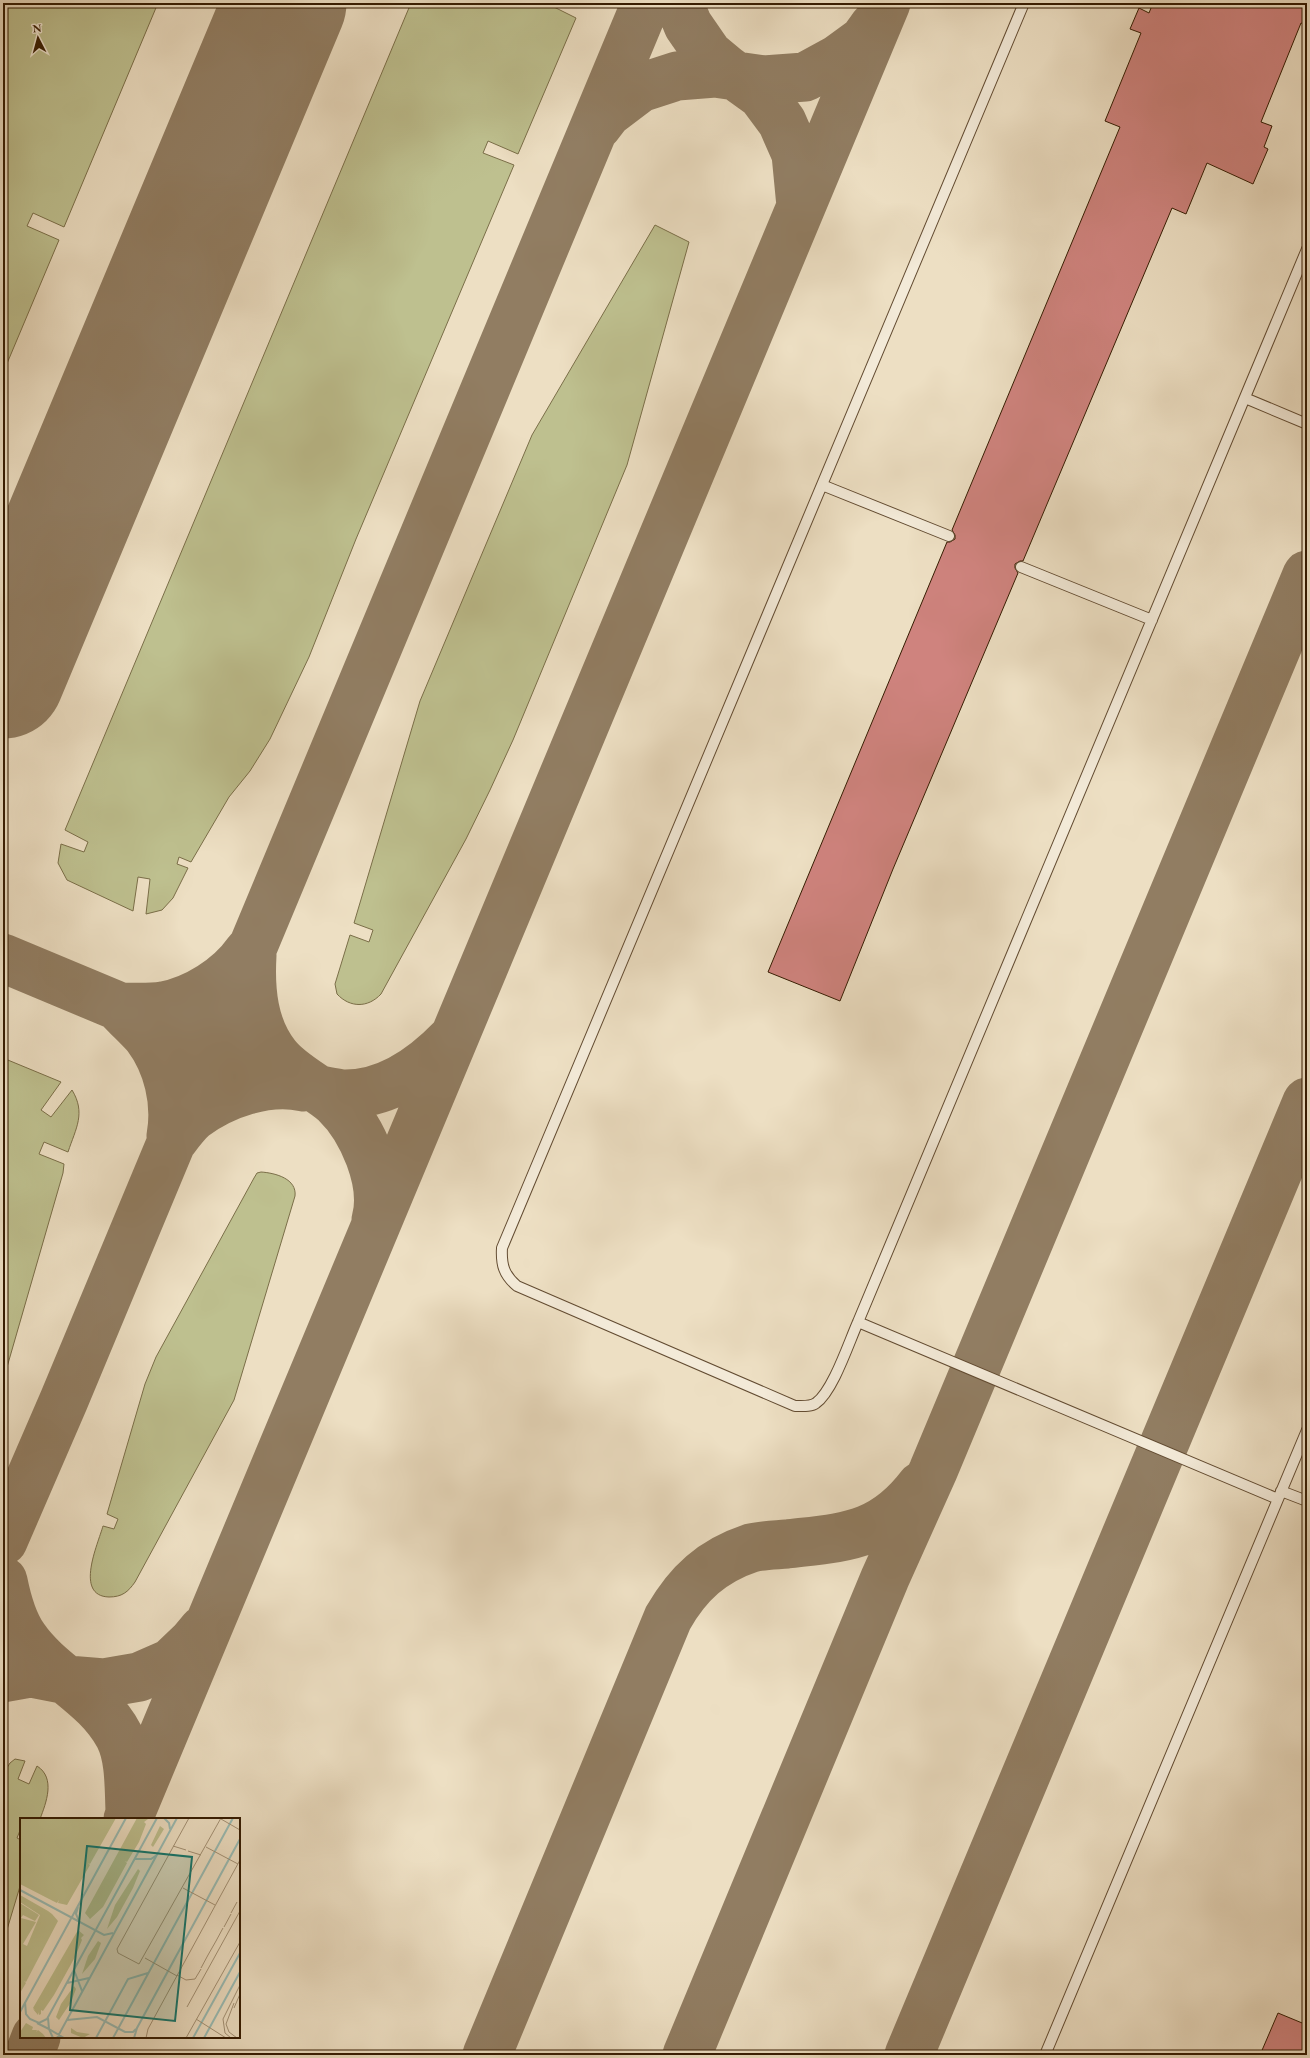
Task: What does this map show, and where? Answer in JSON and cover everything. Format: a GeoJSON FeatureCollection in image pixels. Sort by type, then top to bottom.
{"type":"FeatureCollection","features":[{"type":"Feature","properties":{"kind":"lane"},"geometry":{"type":"LineString","coordinates":[[1024,3],[502,1248],[501,1261],[509,1280],[517,1286],[795,1406],[805,1406],[816,1403],[826,1392],[858,1322],[1307,249]]}},
{"type":"Feature","properties":{"kind":"lane"},"geometry":{"type":"LineString","coordinates":[[1245,398],[1307,424]]}},
{"type":"Feature","properties":{"kind":"lane"},"geometry":{"type":"LineString","coordinates":[[822,485],[949,536]]}},
{"type":"Feature","properties":{"kind":"lane"},"geometry":{"type":"LineString","coordinates":[[1021,567],[1152,620]]}},
{"type":"Feature","properties":{"kind":"lane"},"geometry":{"type":"LineString","coordinates":[[858,1322],[1280,1495],[1307,1501]]}},
{"type":"Feature","properties":{"kind":"lane"},"geometry":{"type":"LineString","coordinates":[[1045,2055],[1307,1430]]}},
{"type":"Feature","properties":{"kind":"green space"},"geometry":{"type":"Polygon","coordinates":[[[3,3],[158,3],[64,227],[33,213],[27,226],[59,240],[3,373],[3,3]]]}},
{"type":"Feature","properties":{"kind":"green space"},"geometry":{"type":"Polygon","coordinates":[[[411,3],[556,3],[554,7],[576,18],[518,154],[488,141],[483,153],[514,165],[356,539],[309,657],[270,739],[250,771],[229,797],[191,862],[179,857],[177,864],[188,868],[173,898],[162,910],[146,914],[150,879],[138,877],[133,911],[67,880],[58,863],[61,844],[84,852],[88,842],[65,830],[411,3]]]}},
{"type":"Feature","properties":{"kind":"green space"},"geometry":{"type":"Polygon","coordinates":[[[655,225],[689,242],[627,465],[513,740],[466,839],[381,994],[376,999],[365,1004],[353,1004],[342,999],[337,994],[335,984],[350,935],[369,942],[373,930],[354,923],[420,701],[532,435],[655,225]]]}},
{"type":"Feature","properties":{"kind":"green space"},"geometry":{"type":"Polygon","coordinates":[[[3,1058],[61,1082],[41,1110],[51,1117],[72,1090],[76,1098],[79,1113],[78,1121],[68,1152],[44,1142],[39,1154],[64,1164],[63,1173],[3,1381],[3,1058]]]}},
{"type":"Feature","properties":{"kind":"green space"},"geometry":{"type":"Polygon","coordinates":[[[261,1172],[273,1174],[289,1181],[295,1190],[295,1196],[234,1400],[135,1582],[130,1589],[121,1595],[109,1597],[98,1594],[93,1588],[90,1579],[93,1556],[103,1526],[114,1529],[118,1519],[107,1514],[145,1384],[156,1357],[254,1178],[257,1173],[261,1172]]]}},
{"type":"Feature","properties":{"kind":"green space"},"geometry":{"type":"Polygon","coordinates":[[[15,1759],[25,1761],[18,1779],[29,1784],[37,1766],[43,1771],[46,1777],[48,1791],[40,1818],[20,1818],[20,1830],[17,1838],[20,1840],[20,1886],[3,1943],[3,1774],[10,1763],[15,1759]]]}},
{"type":"Feature","properties":{"kind":"building"},"geometry":{"type":"Polygon","coordinates":[[[1153,3],[1307,3],[1307,25],[1301,23],[1261,122],[1272,126],[1264,147],[1268,149],[1253,184],[1207,163],[1186,214],[1172,208],[1023,561],[1015,564],[1015,568],[1018,573],[893,869],[840,1001],[768,972],[947,542],[955,539],[955,535],[952,530],[1120,127],[1105,121],[1141,33],[1130,29],[1139,8],[1149,13],[1153,3]]]}},
{"type":"Feature","properties":{"kind":"building"},"geometry":{"type":"Polygon","coordinates":[[[1278,2013],[1307,2025],[1307,2055],[1260,2055],[1278,2013]]]}},
{"type":"Feature","properties":{"kind":"taxiway"},"geometry":{"type":"LineString","coordinates":[[3,1541],[64,1400],[646,3]]}},
{"type":"Feature","properties":{"kind":"taxiway"},"geometry":{"type":"LineString","coordinates":[[679,3],[688,25],[708,54],[762,95],[782,122],[796,154],[801,206]]}},
{"type":"Feature","properties":{"kind":"taxiway"},"geometry":{"type":"LineString","coordinates":[[128,1818],[886,3]]}},
{"type":"Feature","properties":{"kind":"taxiway"},"geometry":{"type":"LineString","coordinates":[[597,126],[607,113],[640,88],[677,76],[715,73],[764,80],[805,77],[838,59],[864,40],[874,26]]}},
{"type":"Feature","properties":{"kind":"taxiway"},"geometry":{"type":"LineString","coordinates":[[687,2055],[885,1578],[933,1471],[1307,575]]}},
{"type":"Feature","properties":{"kind":"taxiway"},"geometry":{"type":"LineString","coordinates":[[171,1136],[173,1123],[172,1097],[165,1071],[147,1036],[119,1007],[163,1006],[187,999],[210,987],[221,979],[231,971],[248,952]]}},
{"type":"Feature","properties":{"kind":"taxiway"},"geometry":{"type":"LineString","coordinates":[[252,955],[253,995],[262,1033],[268,1045],[282,1063],[336,1103],[355,1127],[370,1157],[375,1174],[378,1190],[376,1220]]}},
{"type":"Feature","properties":{"kind":"taxiway"},"geometry":{"type":"LineString","coordinates":[[3,958],[319,1090],[343,1094],[359,1093],[375,1090],[389,1085],[416,1070],[452,1039]]}},
{"type":"Feature","properties":{"kind":"taxiway"},"geometry":{"type":"LineString","coordinates":[[174,1139],[194,1116],[232,1095],[246,1090],[275,1085],[304,1087]]}},
{"type":"Feature","properties":{"kind":"taxiway"},"geometry":{"type":"LineString","coordinates":[[909,2055],[1307,1102]]}},
{"type":"Feature","properties":{"kind":"taxiway"},"geometry":{"type":"LineString","coordinates":[[487,2055],[668,1618],[684,1594],[702,1575],[713,1567],[737,1553],[751,1548],[827,1539],[862,1532],[892,1516],[921,1486]]}},
{"type":"Feature","properties":{"kind":"taxiway"},"geometry":{"type":"LineString","coordinates":[[3,1581],[10,1611],[24,1638],[47,1663],[99,1708],[110,1721],[119,1736],[123,1744],[127,1763],[130,1811]]}},
{"type":"Feature","properties":{"kind":"taxiway"},"geometry":{"type":"LineString","coordinates":[[3,1678],[31,1673],[67,1680],[104,1683],[139,1677],[171,1663],[203,1630]]}},
{"type":"Feature","properties":{"kind":"taxiway"},"geometry":{"type":"LineString","coordinates":[[29,2055],[36,2038]]}},
{"type":"Feature","properties":{"kind":"runway"},"geometry":{"type":"LineString","coordinates":[[3,677],[285,3]]}}]}
